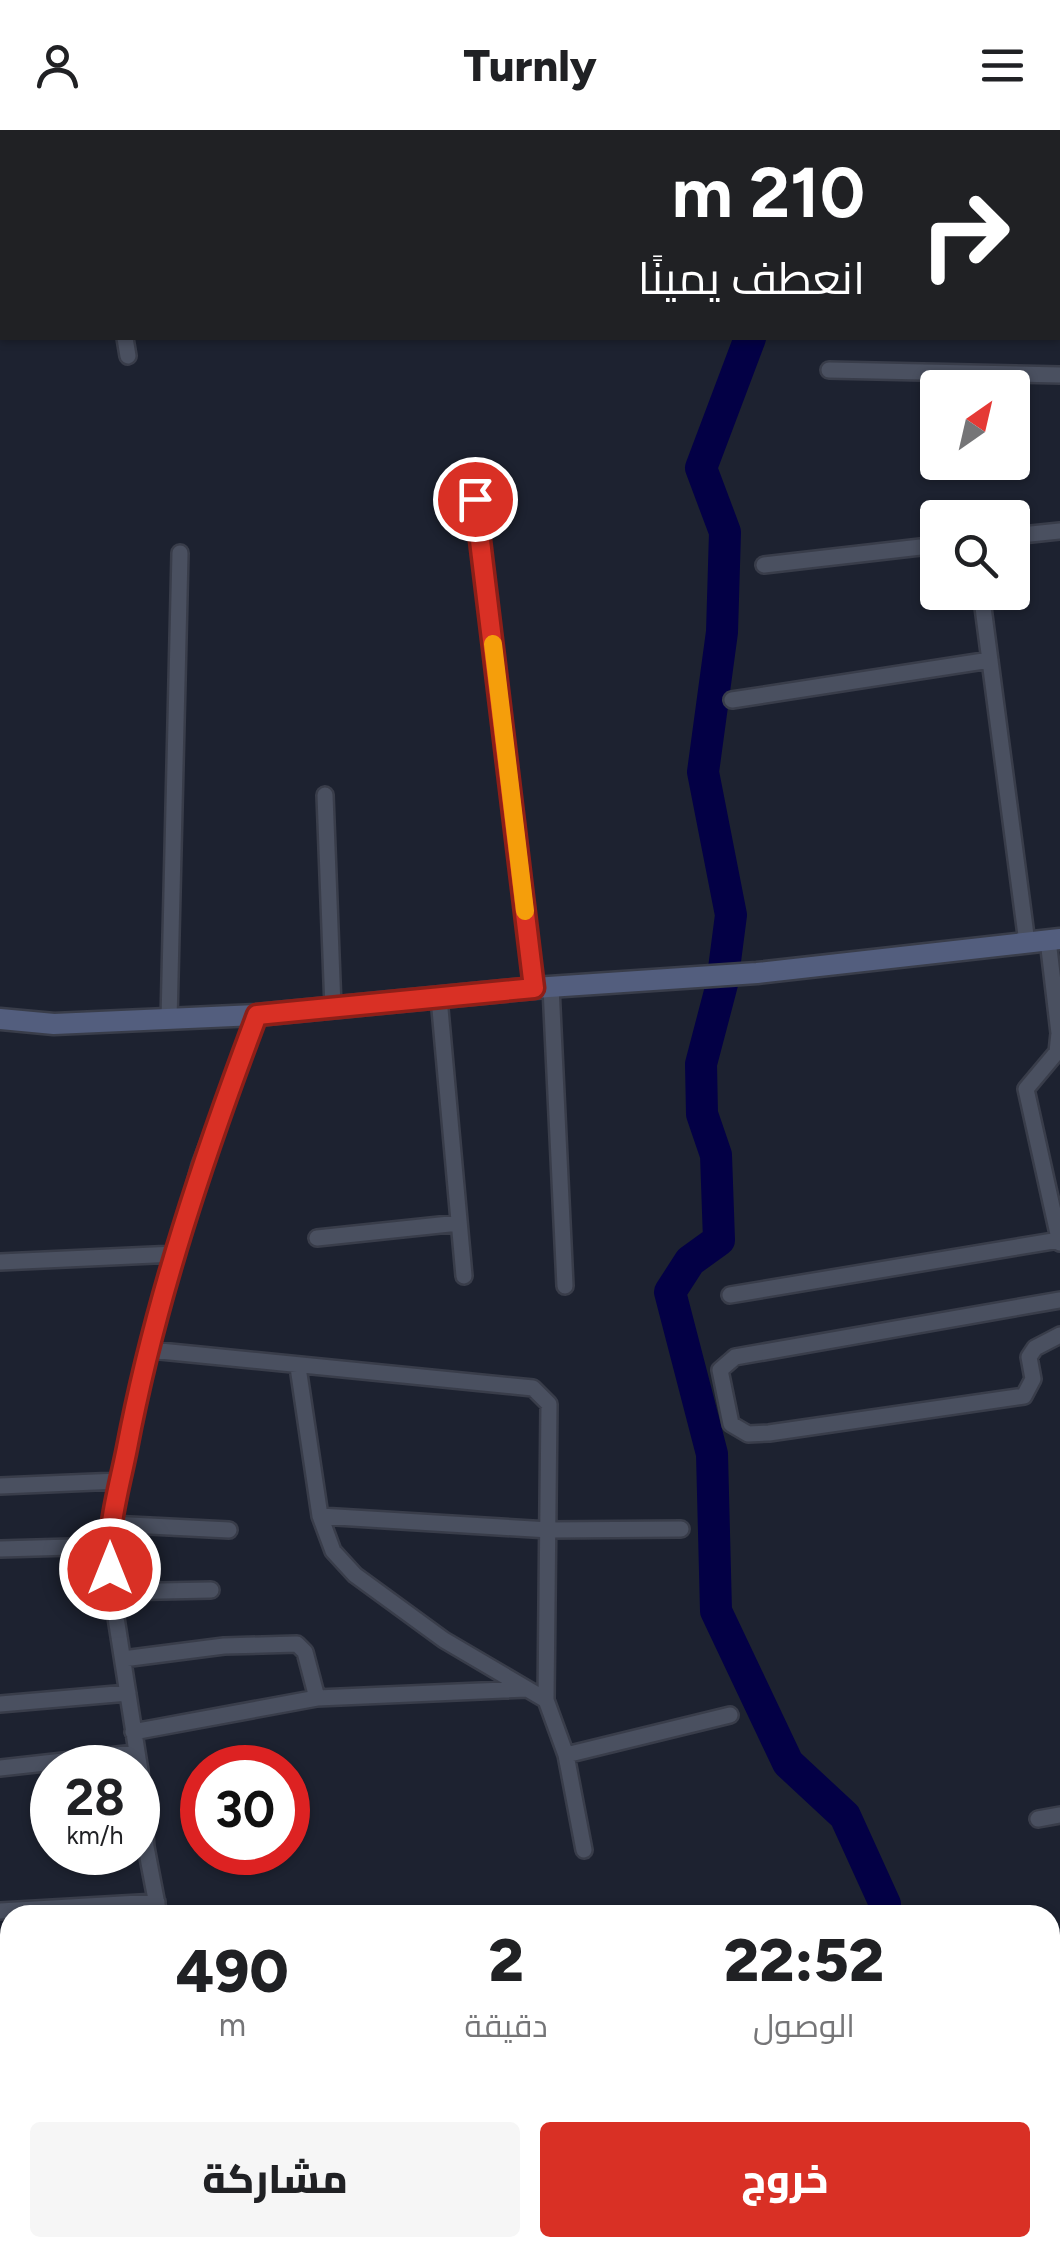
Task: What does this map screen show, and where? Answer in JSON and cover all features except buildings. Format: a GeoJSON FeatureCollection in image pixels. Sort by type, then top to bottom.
{"type":"FeatureCollection","features":[{"type":"Feature","properties":{"kind":"main road"},"geometry":{"type":"LineString","coordinates":[[0,1019],[54,1024],[257,1015],[543,988],[757,974],[1045,941]]}},
{"type":"Feature","properties":{"kind":"street"},"geometry":{"type":"LineString","coordinates":[[124,340],[128,356]]}},
{"type":"Feature","properties":{"kind":"street"},"geometry":{"type":"LineString","coordinates":[[829,370],[1060,374]]}},
{"type":"Feature","properties":{"kind":"street"},"geometry":{"type":"LineString","coordinates":[[475,499],[543,988],[566,1286]]}},
{"type":"Feature","properties":{"kind":"street"},"geometry":{"type":"LineString","coordinates":[[1030,534],[1060,531]]}},
{"type":"Feature","properties":{"kind":"street"},"geometry":{"type":"LineString","coordinates":[[764,565],[920,547]]}},
{"type":"Feature","properties":{"kind":"street"},"geometry":{"type":"LineString","coordinates":[[169,1020],[180,554]]}},
{"type":"Feature","properties":{"kind":"street"},"geometry":{"type":"LineString","coordinates":[[730,1295],[1060,1242],[1026,1089],[1057,1052],[1059,1033],[983,610]]}},
{"type":"Feature","properties":{"kind":"street"},"geometry":{"type":"LineString","coordinates":[[732,700],[990,660]]}},
{"type":"Feature","properties":{"kind":"street"},"geometry":{"type":"LineString","coordinates":[[325,794],[333,1008]]}},
{"type":"Feature","properties":{"kind":"street"},"geometry":{"type":"LineString","coordinates":[[440,998],[464,1276]]}},
{"type":"Feature","properties":{"kind":"street"},"geometry":{"type":"LineString","coordinates":[[134,1745],[112,1592],[110,1524],[150,1350],[200,1164],[257,1015]]}},
{"type":"Feature","properties":{"kind":"street"},"geometry":{"type":"LineString","coordinates":[[1042,1168],[1060,1165]]}},
{"type":"Feature","properties":{"kind":"street"},"geometry":{"type":"LineString","coordinates":[[317,1238],[459,1223]]}},
{"type":"Feature","properties":{"kind":"street"},"geometry":{"type":"LineString","coordinates":[[0,1262],[176,1254]]}},
{"type":"Feature","properties":{"kind":"street"},"geometry":{"type":"LineString","coordinates":[[1060,1300],[735,1357],[720,1370],[720,1382],[730,1424],[748,1434],[769,1433],[1024,1396],[1033,1380],[1029,1357],[1035,1348],[1060,1335]]}},
{"type":"Feature","properties":{"kind":"street"},"geometry":{"type":"LineString","coordinates":[[150,1350],[298,1368],[514,1383],[533,1388],[549,1404],[546,1700],[566,1755],[584,1850]]}},
{"type":"Feature","properties":{"kind":"street"},"geometry":{"type":"LineString","coordinates":[[298,1368],[320,1516],[333,1551],[355,1575],[444,1640],[546,1700]]}},
{"type":"Feature","properties":{"kind":"street"},"geometry":{"type":"LineString","coordinates":[[0,1486],[119,1481]]}},
{"type":"Feature","properties":{"kind":"street"},"geometry":{"type":"LineString","coordinates":[[320,1516],[549,1530],[681,1529]]}},
{"type":"Feature","properties":{"kind":"street"},"geometry":{"type":"LineString","coordinates":[[110,1524],[229,1530]]}},
{"type":"Feature","properties":{"kind":"street"},"geometry":{"type":"LineString","coordinates":[[0,1548],[108,1546]]}},
{"type":"Feature","properties":{"kind":"street"},"geometry":{"type":"LineString","coordinates":[[112,1592],[211,1590]]}},
{"type":"Feature","properties":{"kind":"street"},"geometry":{"type":"LineString","coordinates":[[122,1660],[224,1646],[297,1644],[306,1652],[317,1698]]}},
{"type":"Feature","properties":{"kind":"street"},"geometry":{"type":"LineString","coordinates":[[132,1732],[317,1698],[531,1688]]}},
{"type":"Feature","properties":{"kind":"street"},"geometry":{"type":"LineString","coordinates":[[0,1704],[128,1693]]}},
{"type":"Feature","properties":{"kind":"street"},"geometry":{"type":"LineString","coordinates":[[566,1755],[730,1715]]}},
{"type":"Feature","properties":{"kind":"street"},"geometry":{"type":"LineString","coordinates":[[0,1768],[30,1765]]}},
{"type":"Feature","properties":{"kind":"street"},"geometry":{"type":"LineString","coordinates":[[1038,1820],[1060,1815]]}},
{"type":"Feature","properties":{"kind":"street"},"geometry":{"type":"LineString","coordinates":[[153,1875],[158,1905]]}},
{"type":"Feature","properties":{"kind":"waterway"},"geometry":{"type":"LineString","coordinates":[[749,340],[701,468],[725,532],[722,632],[703,772],[731,915],[722,984],[701,1064],[702,1114],[716,1155],[719,1240],[690,1261],[670,1292],[712,1454],[716,1611],[788,1763],[845,1816],[885,1905]]}},
{"type":"Feature","properties":{"kind":"slow traffic"},"geometry":{"type":"LineString","coordinates":[[493,644],[525,911]]}},
{"type":"Feature","properties":{"kind":"route"},"geometry":{"type":"LineString","coordinates":[[110,1569],[110,1524],[136,1400],[200,1164],[257,1015],[534,988],[475,499]]}}]}
